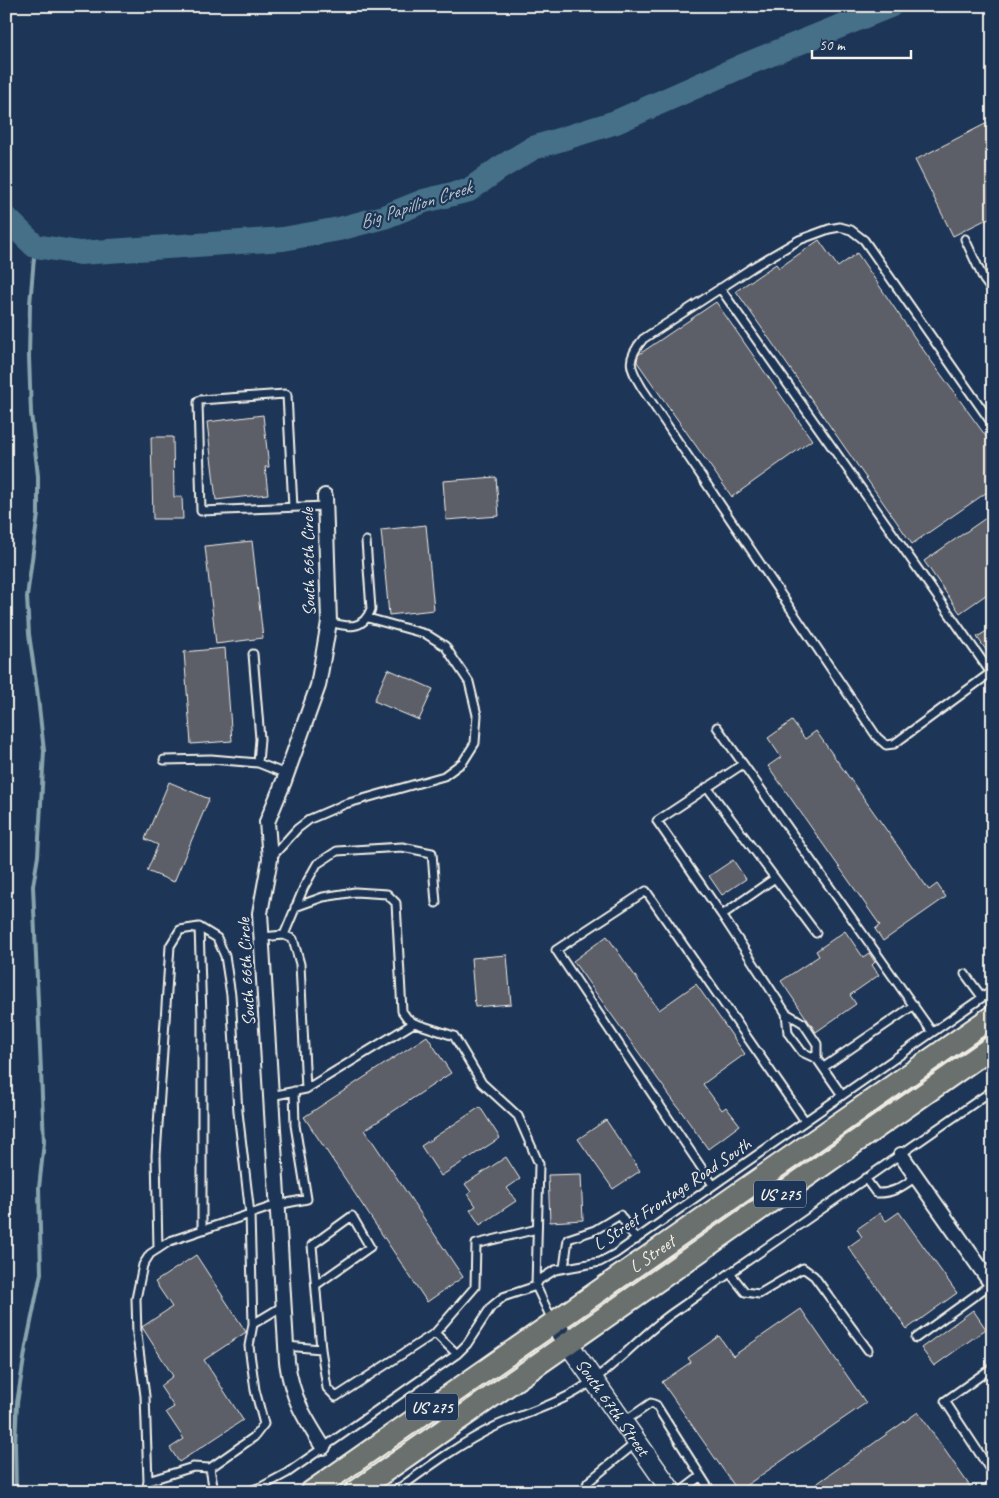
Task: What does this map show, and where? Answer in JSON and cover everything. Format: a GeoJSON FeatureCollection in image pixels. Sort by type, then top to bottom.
{"type":"FeatureCollection","features":[{"type":"Feature","properties":{"kind":"main road","name":"L Street"},"geometry":{"type":"LineString","coordinates":[[311,1492],[993,1016]]}},
{"type":"Feature","properties":{"kind":"main road","name":"L Street"},"geometry":{"type":"LineString","coordinates":[[355,1492],[993,1046]]}},
{"type":"Feature","properties":{"kind":"street","name":"South 66th Circle"},"geometry":{"type":"LineString","coordinates":[[323,1447],[295,1400],[290,1383],[283,1306],[260,913],[270,859],[267,822],[318,686],[329,622],[326,501]]}},
{"type":"Feature","properties":{"kind":"street"},"geometry":{"type":"LineString","coordinates":[[901,1155],[992,1285]]}},
{"type":"Feature","properties":{"kind":"street","name":"South 67th Street"},"geometry":{"type":"LineString","coordinates":[[553,1322],[593,1380],[629,1418],[637,1442],[672,1492]]}},
{"type":"Feature","properties":{"kind":"lane"},"geometry":{"type":"LineString","coordinates":[[720,288],[992,672],[894,744],[886,745],[877,737],[642,388],[630,368],[634,350],[643,339],[720,288],[753,267],[799,240],[840,227],[851,230],[864,240],[993,425]]}},
{"type":"Feature","properties":{"kind":"lane"},"geometry":{"type":"LineString","coordinates":[[964,239],[984,280],[993,292]]}},
{"type":"Feature","properties":{"kind":"lane"},"geometry":{"type":"LineString","coordinates":[[984,280],[993,274]]}},
{"type":"Feature","properties":{"kind":"lane"},"geometry":{"type":"LineString","coordinates":[[293,507],[287,395],[200,400],[198,402],[201,511],[293,507],[326,501]]}},
{"type":"Feature","properties":{"kind":"lane"},"geometry":{"type":"LineString","coordinates":[[329,622],[348,627],[360,624],[368,618],[370,609],[366,541]]}},
{"type":"Feature","properties":{"kind":"lane"},"geometry":{"type":"LineString","coordinates":[[270,859],[297,829],[310,819],[345,804],[444,776],[463,762],[475,743],[477,715],[469,682],[445,646],[426,634],[368,618]]}},
{"type":"Feature","properties":{"kind":"lane"},"geometry":{"type":"LineString","coordinates":[[253,654],[260,739],[258,762]]}},
{"type":"Feature","properties":{"kind":"lane"},"geometry":{"type":"LineString","coordinates":[[717,727],[932,1032]]}},
{"type":"Feature","properties":{"kind":"lane"},"geometry":{"type":"LineString","coordinates":[[164,760],[211,759],[258,762],[286,774]]}},
{"type":"Feature","properties":{"kind":"lane"},"geometry":{"type":"LineString","coordinates":[[743,764],[657,821],[722,915],[786,1013],[803,1023],[817,1044],[818,1059]]}},
{"type":"Feature","properties":{"kind":"lane"},"geometry":{"type":"LineString","coordinates":[[707,788],[816,933]]}},
{"type":"Feature","properties":{"kind":"lane"},"geometry":{"type":"LineString","coordinates":[[284,935],[317,864],[337,851],[402,847],[432,853],[436,903]]}},
{"type":"Feature","properties":{"kind":"lane"},"geometry":{"type":"LineString","coordinates":[[722,915],[775,878]]}},
{"type":"Feature","properties":{"kind":"lane"},"geometry":{"type":"LineString","coordinates":[[295,908],[323,897],[355,892],[387,894],[396,903],[402,1011],[407,1018],[414,1022],[454,1036],[482,1083],[518,1116],[539,1164],[536,1286],[553,1322]]}},
{"type":"Feature","properties":{"kind":"lane"},"geometry":{"type":"LineString","coordinates":[[713,1185],[556,950],[646,892],[805,1121]]}},
{"type":"Feature","properties":{"kind":"lane"},"geometry":{"type":"LineString","coordinates":[[199,927],[202,1016],[202,1230]]}},
{"type":"Feature","properties":{"kind":"lane"},"geometry":{"type":"LineString","coordinates":[[148,1480],[193,1467],[210,1468],[254,1437],[264,1424],[255,1390],[248,1346],[253,1324],[250,1214],[238,1112],[231,995],[225,956],[217,938],[199,927],[180,930],[170,946],[156,1155],[158,1249]]}},
{"type":"Feature","properties":{"kind":"lane"},"geometry":{"type":"LineString","coordinates":[[262,937],[284,935],[294,939],[300,964],[306,1089]]}},
{"type":"Feature","properties":{"kind":"lane"},"geometry":{"type":"LineString","coordinates":[[965,974],[982,997]]}},
{"type":"Feature","properties":{"kind":"lane","name":"L Street Frontage Road South"},"geometry":{"type":"LineString","coordinates":[[248,1492],[274,1481],[457,1354],[467,1344],[497,1301],[506,1295],[536,1286],[539,1280],[550,1272],[600,1262],[636,1240],[993,990]]}},
{"type":"Feature","properties":{"kind":"lane"},"geometry":{"type":"LineString","coordinates":[[824,1067],[914,1005]]}},
{"type":"Feature","properties":{"kind":"lane"},"geometry":{"type":"LineString","coordinates":[[786,1013],[788,1033],[802,1052],[818,1059],[842,1095]]}},
{"type":"Feature","properties":{"kind":"lane"},"geometry":{"type":"LineString","coordinates":[[271,1096],[306,1089],[414,1022]]}},
{"type":"Feature","properties":{"kind":"lane"},"geometry":{"type":"LineString","coordinates":[[394,1492],[452,1451],[477,1436],[568,1396],[593,1380],[616,1362],[662,1320],[993,1090]]}},
{"type":"Feature","properties":{"kind":"lane"},"geometry":{"type":"LineString","coordinates":[[146,1492],[148,1480],[144,1396],[137,1335],[136,1299],[143,1265],[150,1254],[170,1241],[277,1205],[307,1199],[295,1125],[294,1092]]}},
{"type":"Feature","properties":{"kind":"lane"},"geometry":{"type":"LineString","coordinates":[[865,1178],[876,1193],[887,1194],[916,1177]]}},
{"type":"Feature","properties":{"kind":"lane"},"geometry":{"type":"LineString","coordinates":[[564,1268],[568,1239],[595,1230],[620,1215],[636,1240]]}},
{"type":"Feature","properties":{"kind":"lane"},"geometry":{"type":"LineString","coordinates":[[316,1285],[370,1247],[352,1216],[312,1244],[321,1349],[327,1388],[336,1397],[435,1333],[475,1287],[476,1244],[537,1229]]}},
{"type":"Feature","properties":{"kind":"lane"},"geometry":{"type":"LineString","coordinates":[[730,1272],[745,1292],[759,1294],[803,1268],[814,1276],[868,1350]]}},
{"type":"Feature","properties":{"kind":"lane"},"geometry":{"type":"LineString","coordinates":[[916,1338],[992,1285]]}},
{"type":"Feature","properties":{"kind":"lane"},"geometry":{"type":"LineString","coordinates":[[253,1324],[283,1306]]}},
{"type":"Feature","properties":{"kind":"lane"},"geometry":{"type":"LineString","coordinates":[[435,1333],[457,1354]]}},
{"type":"Feature","properties":{"kind":"lane"},"geometry":{"type":"LineString","coordinates":[[286,1346],[321,1349]]}},
{"type":"Feature","properties":{"kind":"lane"},"geometry":{"type":"LineString","coordinates":[[993,1368],[945,1401],[989,1468],[993,1466]]}},
{"type":"Feature","properties":{"kind":"lane"},"geometry":{"type":"LineString","coordinates":[[629,1418],[651,1403],[656,1405],[711,1492]]}},
{"type":"Feature","properties":{"kind":"lane"},"geometry":{"type":"LineString","coordinates":[[584,1492],[588,1482],[637,1442]]}},
{"type":"Feature","properties":{"kind":"lane"},"geometry":{"type":"LineString","coordinates":[[210,1468],[214,1492]]}},
{"type":"Feature","properties":{"kind":"lane"},"geometry":{"type":"LineString","coordinates":[[680,1492],[701,1476]]}},
{"type":"Feature","properties":{"kind":"building"},"geometry":{"type":"Polygon","coordinates":[[[993,120],[993,216],[953,236],[915,160],[993,120]]]}},
{"type":"Feature","properties":{"kind":"building"},"geometry":{"type":"Polygon","coordinates":[[[819,240],[838,267],[857,253],[919,344],[993,446],[993,488],[912,544],[736,291],[776,264],[779,268],[819,240]]]}},
{"type":"Feature","properties":{"kind":"building"},"geometry":{"type":"Polygon","coordinates":[[[716,302],[812,440],[732,497],[637,362],[638,355],[716,302]]]}},
{"type":"Feature","properties":{"kind":"building"},"geometry":{"type":"Polygon","coordinates":[[[263,415],[269,467],[265,467],[268,494],[216,500],[207,422],[263,415]]]}},
{"type":"Feature","properties":{"kind":"building"},"geometry":{"type":"Polygon","coordinates":[[[151,437],[173,437],[174,497],[182,497],[183,519],[153,519],[151,437]]]}},
{"type":"Feature","properties":{"kind":"building"},"geometry":{"type":"Polygon","coordinates":[[[496,477],[499,516],[446,520],[443,481],[496,477]]]}},
{"type":"Feature","properties":{"kind":"building"},"geometry":{"type":"Polygon","coordinates":[[[993,513],[993,590],[960,613],[924,561],[993,513]]]}},
{"type":"Feature","properties":{"kind":"building"},"geometry":{"type":"Polygon","coordinates":[[[426,525],[434,610],[389,615],[381,530],[426,525]]]}},
{"type":"Feature","properties":{"kind":"building"},"geometry":{"type":"Polygon","coordinates":[[[252,541],[263,638],[216,644],[205,546],[252,541]]]}},
{"type":"Feature","properties":{"kind":"building"},"geometry":{"type":"Polygon","coordinates":[[[993,627],[993,660],[977,637],[993,627]]]}},
{"type":"Feature","properties":{"kind":"building"},"geometry":{"type":"Polygon","coordinates":[[[225,648],[232,741],[191,744],[184,652],[225,648]]]}},
{"type":"Feature","properties":{"kind":"building"},"geometry":{"type":"Polygon","coordinates":[[[388,669],[433,689],[419,720],[374,701],[388,669]]]}},
{"type":"Feature","properties":{"kind":"building"},"geometry":{"type":"Polygon","coordinates":[[[792,721],[805,739],[816,731],[929,890],[937,884],[946,897],[883,941],[875,929],[880,925],[768,766],[781,757],[768,738],[792,721]]]}},
{"type":"Feature","properties":{"kind":"building"},"geometry":{"type":"Polygon","coordinates":[[[169,782],[209,799],[174,882],[147,871],[158,845],[145,839],[169,782]]]}},
{"type":"Feature","properties":{"kind":"building"},"geometry":{"type":"Polygon","coordinates":[[[733,860],[746,879],[722,895],[709,876],[733,860]]]}},
{"type":"Feature","properties":{"kind":"building"},"geometry":{"type":"Polygon","coordinates":[[[845,931],[863,957],[869,953],[875,962],[872,965],[879,975],[850,995],[856,1004],[816,1032],[781,981],[819,956],[816,951],[845,931]]]}},
{"type":"Feature","properties":{"kind":"building"},"geometry":{"type":"Polygon","coordinates":[[[607,936],[659,1010],[696,984],[745,1054],[703,1084],[722,1110],[726,1107],[740,1125],[708,1149],[573,961],[607,936]]]}},
{"type":"Feature","properties":{"kind":"building"},"geometry":{"type":"Polygon","coordinates":[[[507,955],[511,1004],[475,1007],[471,958],[507,955]]]}},
{"type":"Feature","properties":{"kind":"building"},"geometry":{"type":"Polygon","coordinates":[[[427,1036],[451,1073],[365,1130],[463,1277],[427,1302],[304,1117],[427,1036]]]}},
{"type":"Feature","properties":{"kind":"building"},"geometry":{"type":"Polygon","coordinates":[[[480,1107],[500,1138],[441,1176],[421,1146],[480,1107]]]}},
{"type":"Feature","properties":{"kind":"building"},"geometry":{"type":"Polygon","coordinates":[[[606,1120],[640,1171],[613,1189],[578,1139],[606,1120]]]}},
{"type":"Feature","properties":{"kind":"building"},"geometry":{"type":"Polygon","coordinates":[[[506,1157],[520,1179],[507,1188],[516,1201],[480,1225],[470,1210],[476,1206],[468,1194],[471,1192],[465,1184],[506,1157]]]}},
{"type":"Feature","properties":{"kind":"building"},"geometry":{"type":"Polygon","coordinates":[[[581,1174],[583,1220],[550,1222],[548,1175],[581,1174]]]}},
{"type":"Feature","properties":{"kind":"building"},"geometry":{"type":"Polygon","coordinates":[[[899,1212],[957,1293],[907,1329],[848,1247],[862,1237],[857,1229],[880,1213],[886,1221],[899,1212]]]}},
{"type":"Feature","properties":{"kind":"building"},"geometry":{"type":"Polygon","coordinates":[[[196,1255],[246,1332],[204,1360],[243,1420],[179,1462],[170,1448],[184,1439],[166,1412],[174,1407],[160,1386],[173,1376],[142,1327],[172,1307],[155,1282],[196,1255]]]}},
{"type":"Feature","properties":{"kind":"building"},"geometry":{"type":"Polygon","coordinates":[[[801,1309],[866,1403],[738,1491],[662,1382],[691,1362],[688,1358],[719,1336],[733,1356],[801,1309]]]}},
{"type":"Feature","properties":{"kind":"building"},"geometry":{"type":"Polygon","coordinates":[[[973,1310],[986,1329],[934,1366],[921,1348],[973,1310]]]}},
{"type":"Feature","properties":{"kind":"building"},"geometry":{"type":"Polygon","coordinates":[[[918,1412],[974,1492],[805,1492],[918,1412]]]}},
{"type":"Feature","properties":{"kind":"waterway","name":"Big Papillion Creek"},"geometry":{"type":"LineString","coordinates":[[6,218],[35,246],[80,253],[283,239],[339,229],[384,217],[424,201],[469,190],[533,148],[616,122],[747,64],[890,6]]}},
{"type":"Feature","properties":{"kind":"waterway"},"geometry":{"type":"LineString","coordinates":[[16,1492],[15,1444],[17,1403],[41,1273],[39,1188],[44,1142],[33,886],[38,856],[44,751],[29,634],[27,597],[38,514],[38,476],[31,413],[29,357],[30,304],[35,246]]}}]}
